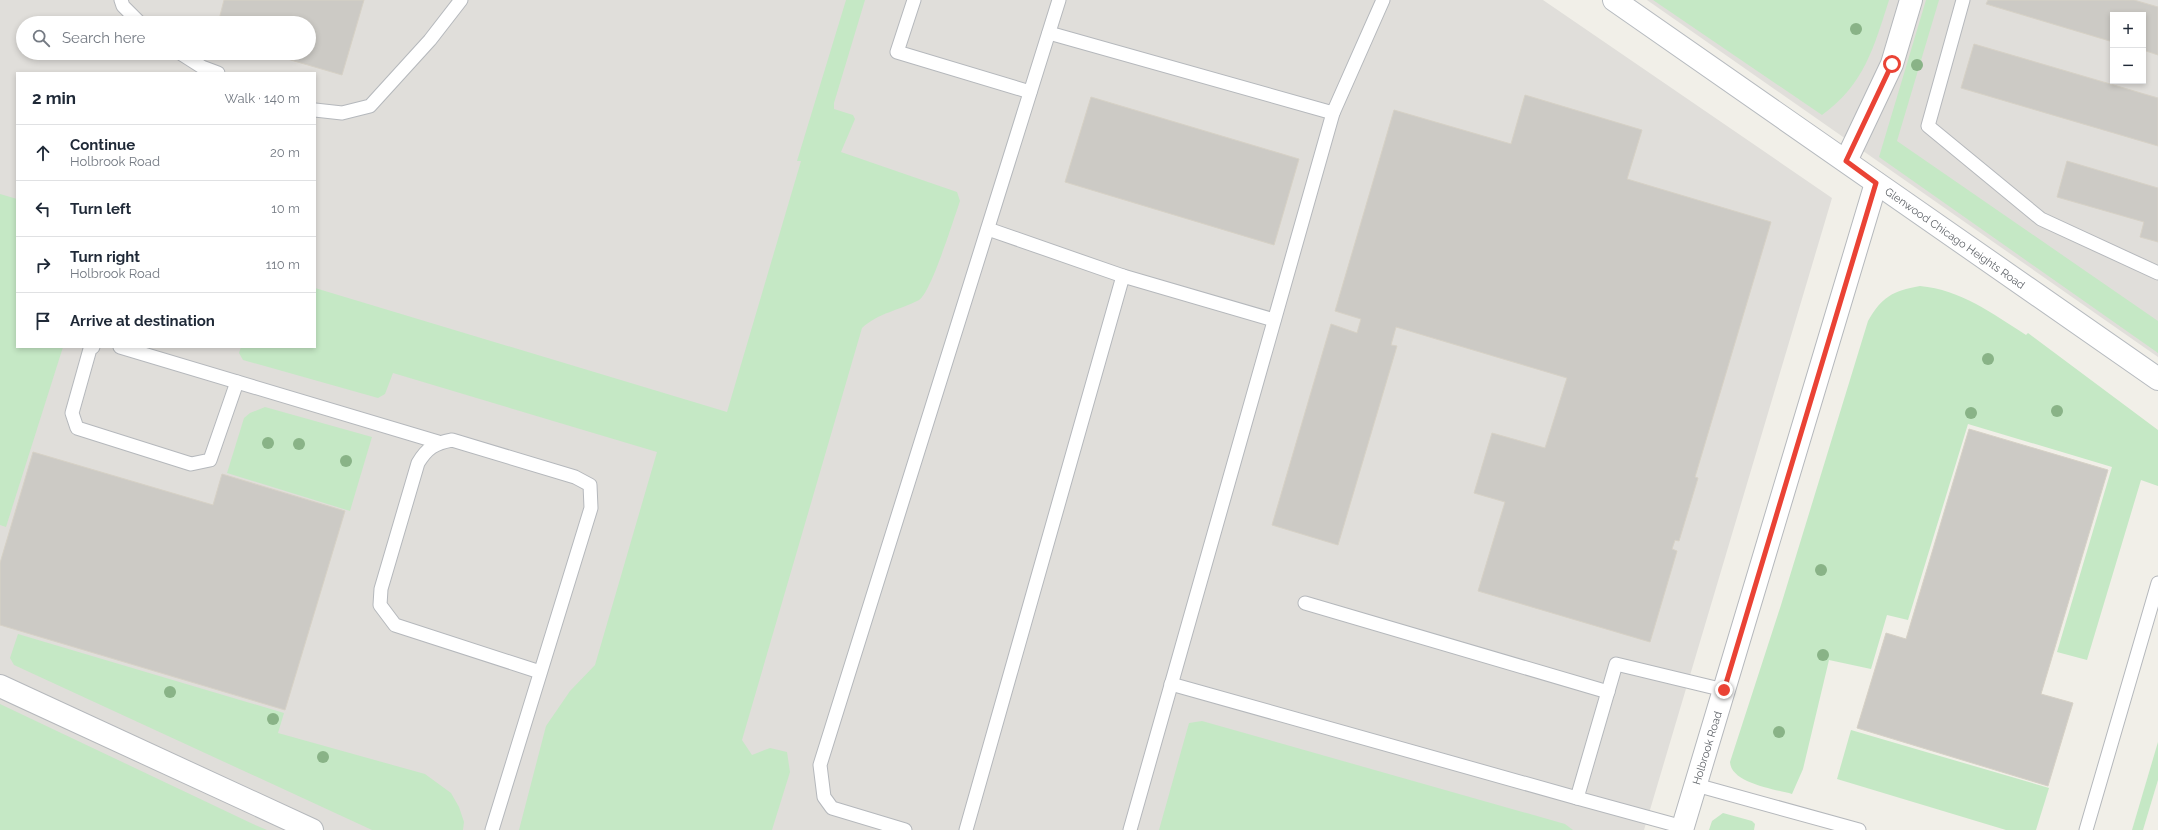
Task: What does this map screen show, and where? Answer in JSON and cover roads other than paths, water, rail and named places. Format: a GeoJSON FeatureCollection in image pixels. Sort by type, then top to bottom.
{"type":"FeatureCollection","features":[{"type":"Feature","properties":{"kind":"street","name":"Glenwood Chicago Heights Road"},"geometry":{"type":"LineString","coordinates":[[1614,0],[2158,379]]}},
{"type":"Feature","properties":{"kind":"street"},"geometry":{"type":"LineString","coordinates":[[1846,161],[1892,64],[1911,0]]}},
{"type":"Feature","properties":{"kind":"street","name":"Holbrook Road"},"geometry":{"type":"LineString","coordinates":[[1682,829],[1876,183]]}},
{"type":"Feature","properties":{"kind":"street"},"geometry":{"type":"LineString","coordinates":[[0,686],[312,830]]}},
{"type":"Feature","properties":{"kind":"lane"},"geometry":{"type":"LineString","coordinates":[[121,0],[123,6],[133,16]]}},
{"type":"Feature","properties":{"kind":"lane"},"geometry":{"type":"LineString","coordinates":[[316,110],[342,113],[370,106],[430,40],[461,0]]}},
{"type":"Feature","properties":{"kind":"lane"},"geometry":{"type":"LineString","coordinates":[[914,0],[897,52],[1030,92]]}},
{"type":"Feature","properties":{"kind":"lane"},"geometry":{"type":"LineString","coordinates":[[905,830],[832,808],[824,797],[820,765],[1059,0]]}},
{"type":"Feature","properties":{"kind":"lane"},"geometry":{"type":"LineString","coordinates":[[1130,830],[1333,113],[1383,0]]}},
{"type":"Feature","properties":{"kind":"lane"},"geometry":{"type":"LineString","coordinates":[[1963,0],[1928,126],[2041,219],[2158,273]]}},
{"type":"Feature","properties":{"kind":"lane"},"geometry":{"type":"LineString","coordinates":[[1049,33],[1333,113]]}},
{"type":"Feature","properties":{"kind":"lane"},"geometry":{"type":"LineString","coordinates":[[191,60],[202,67],[215,72]]}},
{"type":"Feature","properties":{"kind":"lane"},"geometry":{"type":"LineString","coordinates":[[988,229],[1123,276],[1274,320]]}},
{"type":"Feature","properties":{"kind":"lane"},"geometry":{"type":"LineString","coordinates":[[966,830],[1123,276]]}},
{"type":"Feature","properties":{"kind":"lane"},"geometry":{"type":"LineString","coordinates":[[92,348],[90,349],[72,413],[77,428],[191,464],[210,460],[237,382]]}},
{"type":"Feature","properties":{"kind":"lane"},"geometry":{"type":"LineString","coordinates":[[123,348],[438,442]]}},
{"type":"Feature","properties":{"kind":"lane"},"geometry":{"type":"LineString","coordinates":[[492,830],[591,508],[590,485],[575,477],[452,440],[438,442],[426,449],[418,463],[381,589],[380,605],[395,625],[540,672]]}},
{"type":"Feature","properties":{"kind":"lane"},"geometry":{"type":"LineString","coordinates":[[2086,830],[2158,583]]}},
{"type":"Feature","properties":{"kind":"lane"},"geometry":{"type":"LineString","coordinates":[[1305,603],[1608,692]]}},
{"type":"Feature","properties":{"kind":"lane"},"geometry":{"type":"LineString","coordinates":[[1577,798],[1616,664],[1724,690]]}},
{"type":"Feature","properties":{"kind":"lane"},"geometry":{"type":"LineString","coordinates":[[1171,684],[1682,829]]}},
{"type":"Feature","properties":{"kind":"lane"},"geometry":{"type":"LineString","coordinates":[[1696,785],[1859,830]]}}]}
